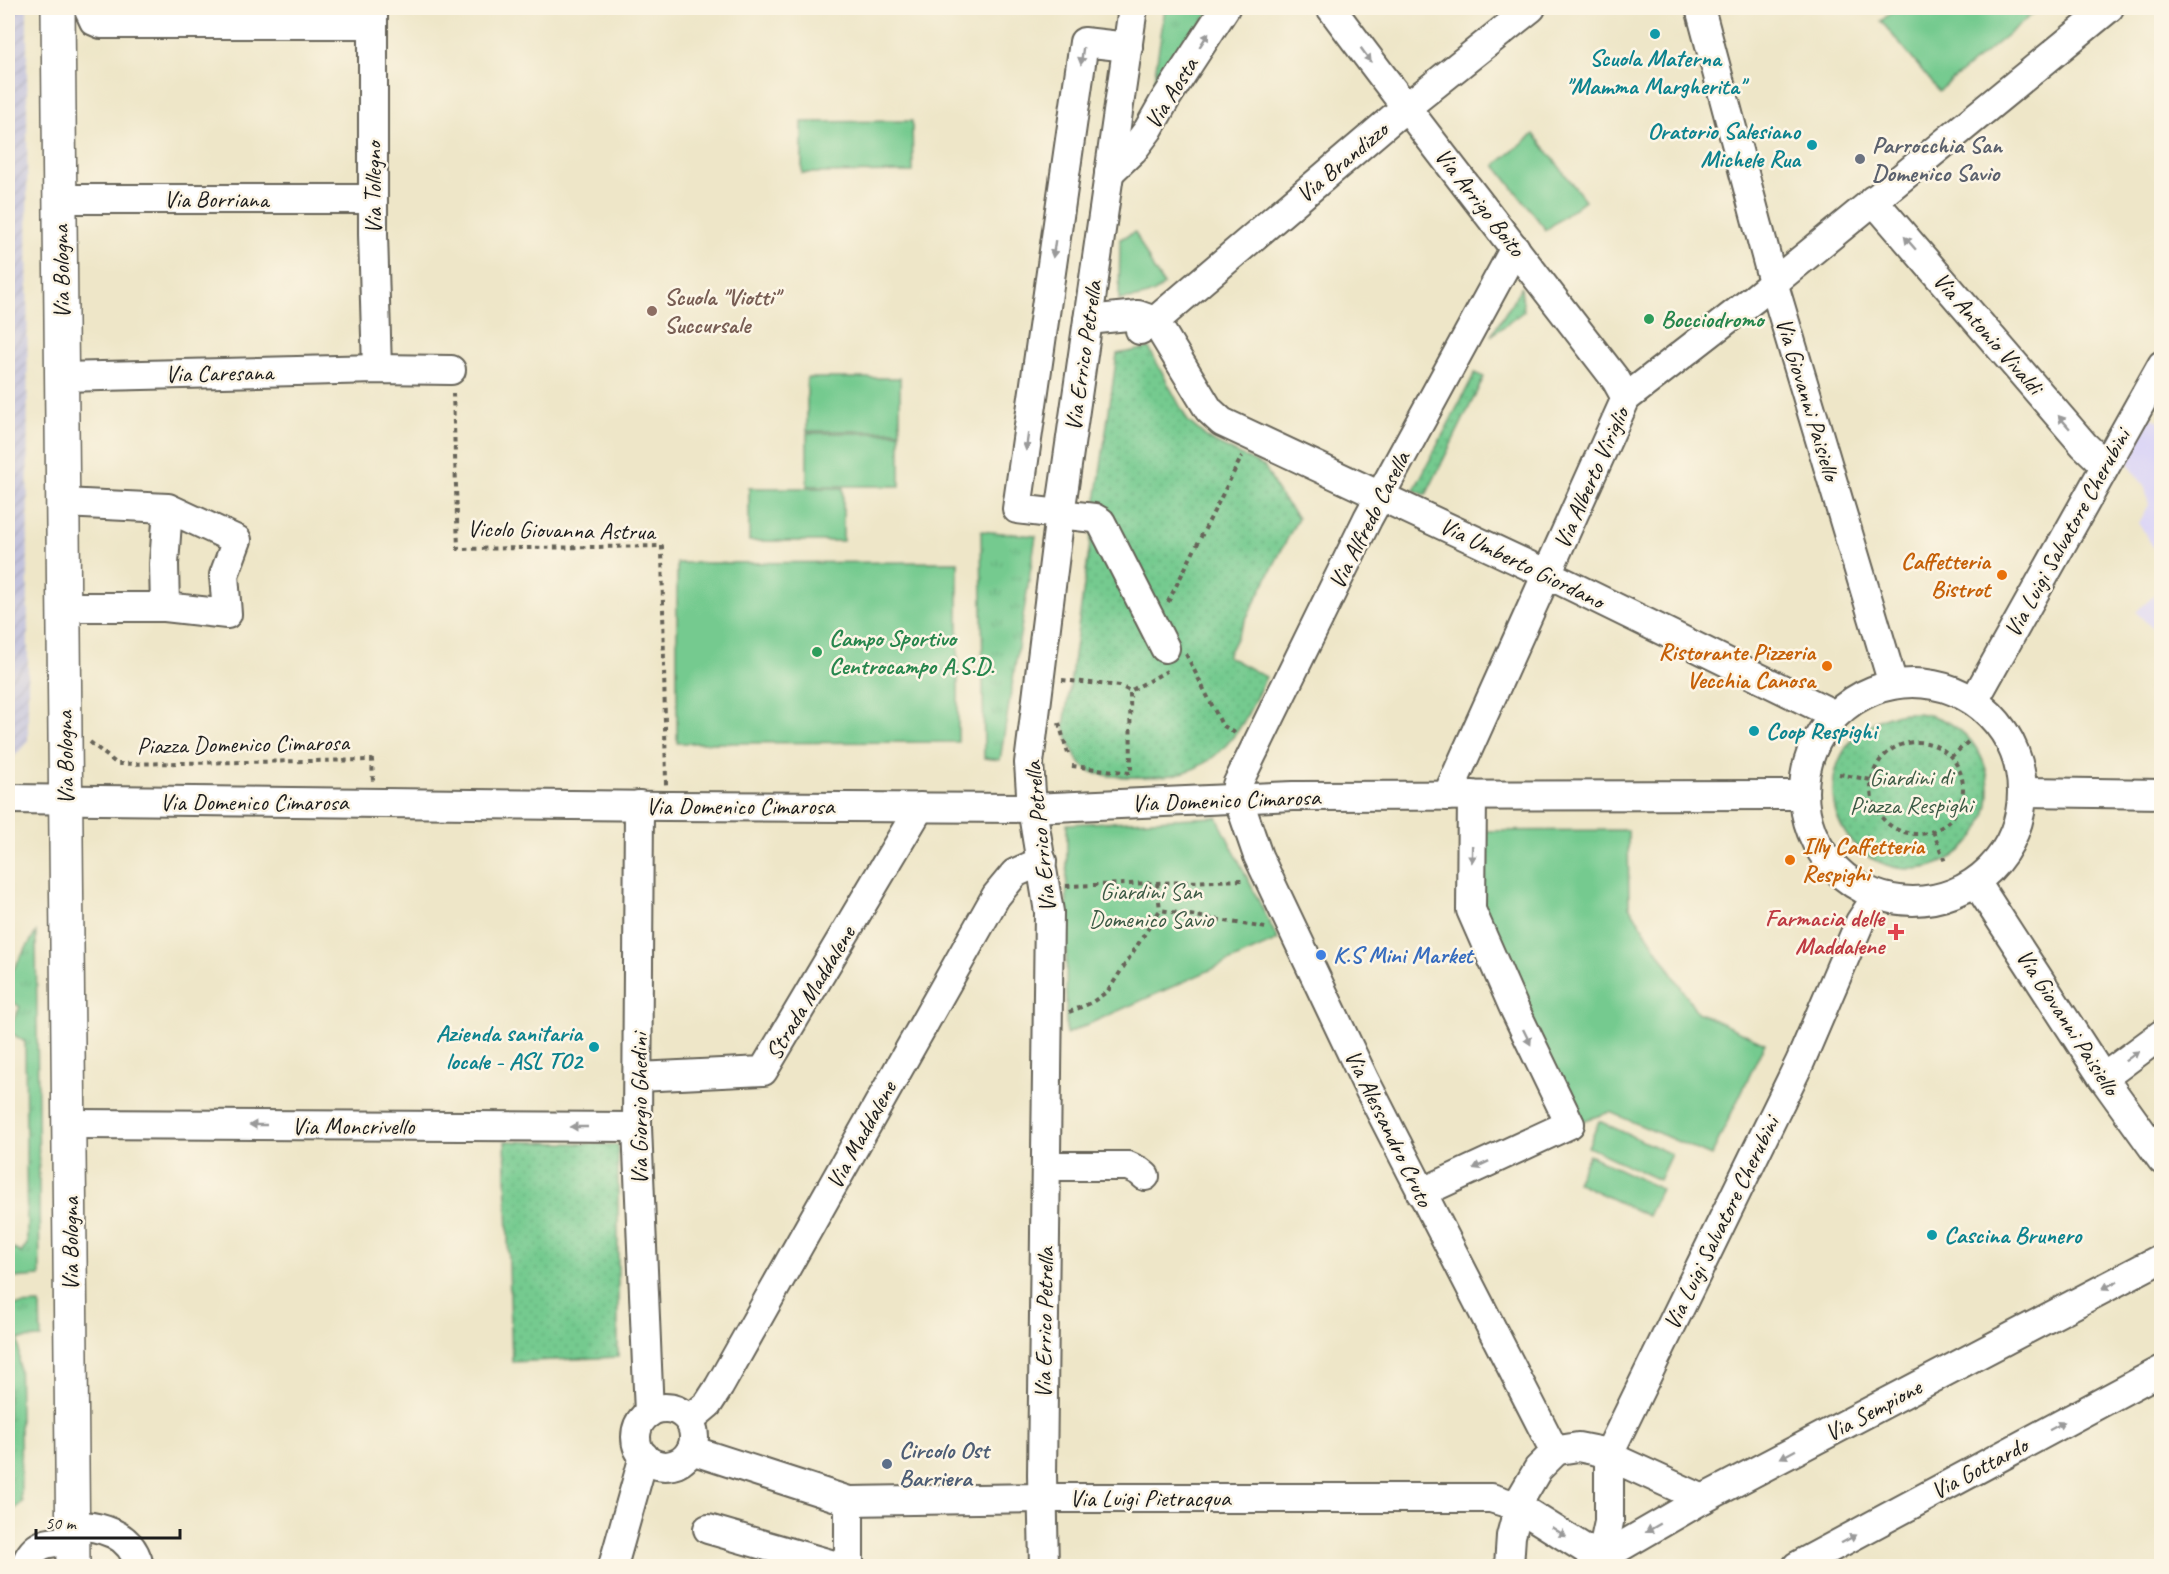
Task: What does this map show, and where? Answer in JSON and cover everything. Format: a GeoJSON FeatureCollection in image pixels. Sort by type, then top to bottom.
{"type":"FeatureCollection","features":[{"type":"Feature","properties":{"kind":"main road","name":"Via Bologna"},"geometry":{"type":"LineString","coordinates":[[58,8],[73,1535]]}},
{"type":"Feature","properties":{"kind":"street"},"geometry":{"type":"LineString","coordinates":[[88,8],[94,21],[101,24],[373,16]]}},
{"type":"Feature","properties":{"kind":"street"},"geometry":{"type":"LineString","coordinates":[[337,8],[373,16]]}},
{"type":"Feature","properties":{"kind":"street","name":"Via Errico Petrella"},"geometry":{"type":"LineString","coordinates":[[1044,1566],[1042,1498],[1048,901],[1032,808],[1029,763],[1060,514],[1133,8]]}},
{"type":"Feature","properties":{"kind":"street","name":"Via Aosta"},"geometry":{"type":"LineString","coordinates":[[1110,173],[1134,150],[1148,130],[1225,8]]}},
{"type":"Feature","properties":{"kind":"street","name":"Via Arrigo Boito"},"geometry":{"type":"LineString","coordinates":[[1331,8],[1616,380],[1626,398]]}},
{"type":"Feature","properties":{"kind":"street","name":"Via Brandizzo"},"geometry":{"type":"LineString","coordinates":[[1086,331],[1138,331],[1155,321],[1406,108],[1531,8]]}},
{"type":"Feature","properties":{"kind":"street","name":"Via Giovanni Paisiello"},"geometry":{"type":"LineString","coordinates":[[1700,8],[1773,282],[1893,684]]}},
{"type":"Feature","properties":{"kind":"street","name":"Via Alberto Viriglio"},"geometry":{"type":"LineString","coordinates":[[1460,796],[1547,574],[1626,398],[1773,282],[2109,8]]}},
{"type":"Feature","properties":{"kind":"street","name":"Via Tollegno"},"geometry":{"type":"LineString","coordinates":[[373,16],[372,200],[377,369]]}},
{"type":"Feature","properties":{"kind":"street"},"geometry":{"type":"LineString","coordinates":[[1128,47],[1084,42],[1017,508],[1094,518],[1101,522],[1171,654]]}},
{"type":"Feature","properties":{"kind":"street","name":"Via Borriana"},"geometry":{"type":"LineString","coordinates":[[60,199],[372,200]]}},
{"type":"Feature","properties":{"kind":"street","name":"Via Antonio Vivaldi"},"geometry":{"type":"LineString","coordinates":[[1873,200],[2084,445],[2104,465]]}},
{"type":"Feature","properties":{"kind":"street","name":"Via Alfredo Casella"},"geometry":{"type":"LineString","coordinates":[[1238,798],[1237,785],[1380,496],[1515,248]]}},
{"type":"Feature","properties":{"kind":"street","name":"Via Umberto Giordano"},"geometry":{"type":"LineString","coordinates":[[1155,321],[1209,410],[1222,422],[1547,574],[1835,715]]}},
{"type":"Feature","properties":{"kind":"street","name":"Via Luigi Salvatore Cherubini"},"geometry":{"type":"LineString","coordinates":[[1974,701],[2162,365]]}},
{"type":"Feature","properties":{"kind":"street","name":"Via Caresana"},"geometry":{"type":"LineString","coordinates":[[62,378],[377,369],[443,370]]}},
{"type":"Feature","properties":{"kind":"street"},"geometry":{"type":"LineString","coordinates":[[63,503],[168,508],[237,540],[224,575],[227,614],[165,607],[64,607]]}},
{"type":"Feature","properties":{"kind":"street"},"geometry":{"type":"LineString","coordinates":[[165,607],[164,564],[168,508]]}},
{"type":"Feature","properties":{"kind":"street"},"geometry":{"type":"LineString","coordinates":[[1922,683],[1940,686],[1949,688],[1974,701],[1994,718],[2010,740],[2019,765],[2023,792],[2017,826],[2001,857],[1976,882],[1958,892],[1934,900],[1907,902],[1877,896],[1850,883],[1826,859],[1810,829],[1803,795],[1809,758],[1819,735],[1835,715],[1862,695],[1893,684],[1922,683]]}},
{"type":"Feature","properties":{"kind":"street"},"geometry":{"type":"LineString","coordinates":[[2023,792],[2162,794]]}},
{"type":"Feature","properties":{"kind":"street","name":"Via Domenico Cimarosa"},"geometry":{"type":"LineString","coordinates":[[8,799],[1032,808],[1238,798],[1803,795]]}},
{"type":"Feature","properties":{"kind":"street"},"geometry":{"type":"LineString","coordinates":[[1421,1193],[1570,1124],[1514,1008],[1472,910],[1460,796]]}},
{"type":"Feature","properties":{"kind":"street","name":"Via Alessandro Cruto"},"geometry":{"type":"LineString","coordinates":[[1238,798],[1258,856],[1365,1081],[1555,1452]]}},
{"type":"Feature","properties":{"kind":"street","name":"Via Giorgio Ghedini"},"geometry":{"type":"LineString","coordinates":[[649,1413],[637,1128],[653,806]]}},
{"type":"Feature","properties":{"kind":"street","name":"Strada Maddalene"},"geometry":{"type":"LineString","coordinates":[[638,1077],[763,1071],[920,807]]}},
{"type":"Feature","properties":{"kind":"street","name":"Via Maddalene"},"geometry":{"type":"LineString","coordinates":[[689,1420],[708,1404],[719,1387],[996,896],[1015,873],[1042,861]]}},
{"type":"Feature","properties":{"kind":"street","name":"Via Giovanni Paisiello"},"geometry":{"type":"LineString","coordinates":[[1976,882],[2103,1078],[2162,1160]]}},
{"type":"Feature","properties":{"kind":"street","name":"Via Luigi Salvatore Cherubini"},"geometry":{"type":"LineString","coordinates":[[1597,1564],[1609,1515],[1609,1456],[1800,1062],[1860,922],[1877,896]]}},
{"type":"Feature","properties":{"kind":"street"},"geometry":{"type":"LineString","coordinates":[[2103,1078],[2162,1034]]}},
{"type":"Feature","properties":{"kind":"street","name":"Via Moncrivello"},"geometry":{"type":"LineString","coordinates":[[69,1124],[637,1128]]}},
{"type":"Feature","properties":{"kind":"street"},"geometry":{"type":"LineString","coordinates":[[1046,1166],[1128,1166],[1145,1176]]}},
{"type":"Feature","properties":{"kind":"street","name":"Via Sempione"},"geometry":{"type":"LineString","coordinates":[[1597,1564],[1703,1499],[2162,1258]]}},
{"type":"Feature","properties":{"kind":"street","name":"Via Gottardo"},"geometry":{"type":"LineString","coordinates":[[1797,1566],[2162,1370]]}},
{"type":"Feature","properties":{"kind":"street"},"geometry":{"type":"LineString","coordinates":[[657,1409],[675,1409],[689,1420],[694,1435],[691,1450],[680,1461],[665,1466],[650,1461],[639,1449],[637,1434],[639,1426],[649,1413],[657,1409]]}},
{"type":"Feature","properties":{"kind":"street"},"geometry":{"type":"LineString","coordinates":[[1509,1566],[1510,1536],[1517,1506],[1533,1476],[1555,1452],[1578,1447],[1592,1449],[1703,1499]]}},
{"type":"Feature","properties":{"kind":"street","name":"Via Luigi Pietracqua"},"geometry":{"type":"LineString","coordinates":[[691,1450],[849,1501],[1042,1498],[1491,1498],[1517,1506],[1597,1564]]}},
{"type":"Feature","properties":{"kind":"street"},"geometry":{"type":"LineString","coordinates":[[613,1566],[644,1456]]}},
{"type":"Feature","properties":{"kind":"street"},"geometry":{"type":"LineString","coordinates":[[849,1501],[849,1566]]}},
{"type":"Feature","properties":{"kind":"street"},"geometry":{"type":"LineString","coordinates":[[25,1566],[28,1557],[43,1544],[95,1527],[113,1532],[130,1546],[139,1566]]}},
{"type":"Feature","properties":{"kind":"street"},"geometry":{"type":"LineString","coordinates":[[708,1529],[837,1566]]}},
{"type":"Feature","properties":{"kind":"path","name":"Vicolo Giovanna Astrua"},"geometry":{"type":"LineString","coordinates":[[443,370],[453,386],[458,549],[662,546],[653,806]]}},
{"type":"Feature","properties":{"kind":"path"},"geometry":{"type":"LineString","coordinates":[[1072,766],[1131,773],[1130,691],[1171,654],[1252,437]]}},
{"type":"Feature","properties":{"kind":"path"},"geometry":{"type":"LineString","coordinates":[[1171,654],[1222,725],[1256,748]]}},
{"type":"Feature","properties":{"kind":"path"},"geometry":{"type":"LineString","coordinates":[[1062,680],[1120,686],[1130,691]]}},
{"type":"Feature","properties":{"kind":"path","name":"Piazza Domenico Cimarosa"},"geometry":{"type":"LineString","coordinates":[[65,740],[90,742],[117,764],[372,760],[373,782]]}},
{"type":"Feature","properties":{"kind":"path"},"geometry":{"type":"LineString","coordinates":[[1911,742],[1926,742],[1940,747],[1951,757],[1959,770],[1963,784],[1962,799],[1956,812],[1946,824],[1933,831],[1917,834],[1901,831],[1887,823],[1877,811],[1872,796],[1871,780],[1876,766],[1885,754],[1897,746],[1911,742]]}},
{"type":"Feature","properties":{"kind":"path"},"geometry":{"type":"LineString","coordinates":[[1951,757],[1968,742]]}},
{"type":"Feature","properties":{"kind":"path"},"geometry":{"type":"LineString","coordinates":[[1839,774],[1871,780]]}},
{"type":"Feature","properties":{"kind":"path"},"geometry":{"type":"LineString","coordinates":[[1933,831],[1946,862]]}},
{"type":"Feature","properties":{"kind":"path"},"geometry":{"type":"LineString","coordinates":[[1048,901],[1065,902],[1065,886],[1248,880]]}},
{"type":"Feature","properties":{"kind":"path"},"geometry":{"type":"LineString","coordinates":[[1066,1014],[1091,1003],[1108,991],[1160,910],[1157,883]]}},
{"type":"Feature","properties":{"kind":"path"},"geometry":{"type":"LineString","coordinates":[[1160,910],[1273,929]]}},
{"type":"Feature","properties":{"kind":"shaded area"},"geometry":{"type":"Polygon","coordinates":[[[8,8],[27,8],[28,741],[8,764],[8,8]]]}},
{"type":"Feature","properties":{"kind":"shaded area"},"geometry":{"type":"Polygon","coordinates":[[[2148,415],[2161,423],[2161,561],[2139,523],[2149,505],[2145,488],[2123,456],[2148,415]]]}},
{"type":"Feature","properties":{"kind":"shaded area"},"geometry":{"type":"Polygon","coordinates":[[[2161,589],[2161,637],[2136,612],[2161,589]]]}},
{"type":"Feature","properties":{"kind":"green space"},"geometry":{"type":"Polygon","coordinates":[[[1165,8],[1212,8],[1152,94],[1165,8]]]}},
{"type":"Feature","properties":{"kind":"green space"},"geometry":{"type":"Polygon","coordinates":[[[1897,8],[2040,8],[1939,91],[1881,21],[1897,8]]]}},
{"type":"Feature","properties":{"kind":"green space"},"geometry":{"type":"Polygon","coordinates":[[[912,121],[913,172],[802,173],[802,122],[912,121]]]}},
{"type":"Feature","properties":{"kind":"green space"},"geometry":{"type":"Polygon","coordinates":[[[1534,134],[1585,200],[1546,230],[1495,165],[1534,134]]]}},
{"type":"Feature","properties":{"kind":"green space"},"geometry":{"type":"Polygon","coordinates":[[[1135,232],[1164,285],[1137,298],[1119,300],[1120,239],[1135,232]]]}},
{"type":"Feature","properties":{"kind":"green space"},"geometry":{"type":"Polygon","coordinates":[[[1521,288],[1524,311],[1491,336],[1521,288]]]}},
{"type":"Feature","properties":{"kind":"green space"},"geometry":{"type":"Polygon","coordinates":[[[1149,348],[1188,421],[1210,440],[1265,467],[1279,494],[1298,518],[1227,656],[1266,677],[1235,735],[1215,756],[1191,770],[1163,776],[1116,776],[1095,773],[1083,767],[1073,750],[1064,726],[1117,354],[1149,348]]]}},
{"type":"Feature","properties":{"kind":"green space"},"geometry":{"type":"Polygon","coordinates":[[[1475,373],[1484,377],[1426,495],[1414,490],[1475,373]]]}},
{"type":"Feature","properties":{"kind":"green space"},"geometry":{"type":"Polygon","coordinates":[[[807,378],[900,378],[900,431],[807,431],[807,378]]]}},
{"type":"Feature","properties":{"kind":"green space"},"geometry":{"type":"Polygon","coordinates":[[[807,433],[900,433],[900,486],[807,486],[807,433]]]}},
{"type":"Feature","properties":{"kind":"green space"},"geometry":{"type":"Polygon","coordinates":[[[749,488],[843,488],[843,541],[749,541],[749,488]]]}},
{"type":"Feature","properties":{"kind":"green space"},"geometry":{"type":"Polygon","coordinates":[[[981,531],[1036,536],[1000,760],[984,758],[981,531]]]}},
{"type":"Feature","properties":{"kind":"green space","name":"Campo Sportivo Centrocampo A.S.D."},"geometry":{"type":"Polygon","coordinates":[[[958,562],[958,742],[677,743],[677,563],[958,562]]]}},
{"type":"Feature","properties":{"kind":"green space","name":"Giardini di Piazza Respighi"},"geometry":{"type":"Polygon","coordinates":[[[1911,713],[1941,719],[1966,736],[1983,761],[1989,791],[1983,821],[1966,846],[1941,863],[1911,869],[1881,863],[1856,846],[1839,821],[1833,791],[1839,761],[1856,736],[1881,719],[1911,713]]]}},
{"type":"Feature","properties":{"kind":"green space","name":"Giardini San Domenico Savio"},"geometry":{"type":"Polygon","coordinates":[[[1217,817],[1278,940],[1066,1034],[1067,824],[1217,817]]]}},
{"type":"Feature","properties":{"kind":"green space"},"geometry":{"type":"Polygon","coordinates":[[[1628,830],[1629,906],[1697,1012],[1765,1043],[1711,1156],[1610,1112],[1567,1126],[1471,910],[1472,831],[1628,830]]]}},
{"type":"Feature","properties":{"kind":"green space"},"geometry":{"type":"Polygon","coordinates":[[[36,932],[40,1276],[12,1278],[13,1305],[40,1304],[41,1338],[19,1339],[21,1500],[23,1501],[8,1516],[8,1248],[9,1246],[21,1253],[27,1244],[25,1042],[8,1031],[20,1007],[8,999],[8,978],[36,932]]]}},
{"type":"Feature","properties":{"kind":"green space"},"geometry":{"type":"Polygon","coordinates":[[[1599,1121],[1671,1154],[1659,1180],[1588,1147],[1599,1121]]]}},
{"type":"Feature","properties":{"kind":"green space"},"geometry":{"type":"Polygon","coordinates":[[[505,1141],[618,1145],[618,1357],[512,1362],[505,1141]]]}},
{"type":"Feature","properties":{"kind":"green space"},"geometry":{"type":"Polygon","coordinates":[[[1589,1155],[1661,1189],[1648,1216],[1576,1182],[1589,1155]]]}},
{"type":"Feature","properties":{"kind":"place","name":"Scuola Materna \"Mamma Margherita\""},"geometry":{"type":"Point","coordinates":[1655,34]}},
{"type":"Feature","properties":{"kind":"place","name":"Oratorio Salesiano Michele Rua"},"geometry":{"type":"Point","coordinates":[1812,145]}},
{"type":"Feature","properties":{"kind":"place","name":"Parrocchia San Domenico Savio"},"geometry":{"type":"Point","coordinates":[1860,159]}},
{"type":"Feature","properties":{"kind":"place","name":"Scuola \"Viotti\" Succursale"},"geometry":{"type":"Point","coordinates":[652,311]}},
{"type":"Feature","properties":{"kind":"place","name":"Bocciodromo"},"geometry":{"type":"Point","coordinates":[1649,319]}},
{"type":"Feature","properties":{"kind":"place","name":"Caffetteria Bistrot"},"geometry":{"type":"Point","coordinates":[2002,575]}},
{"type":"Feature","properties":{"kind":"place","name":"Campo Sportivo Centrocampo A.S.D."},"geometry":{"type":"Point","coordinates":[817,652]}},
{"type":"Feature","properties":{"kind":"place","name":"Ristorante Pizzeria Vecchia Canosa"},"geometry":{"type":"Point","coordinates":[1827,666]}},
{"type":"Feature","properties":{"kind":"place","name":"Coop Respighi"},"geometry":{"type":"Point","coordinates":[1754,731]}},
{"type":"Feature","properties":{"kind":"place","name":"Illy Caffetteria Respighi"},"geometry":{"type":"Point","coordinates":[1790,860]}},
{"type":"Feature","properties":{"kind":"place","name":"Farmacia delle Maddalene"},"geometry":{"type":"Point","coordinates":[1896,932]}},
{"type":"Feature","properties":{"kind":"place","name":"K.S Mini Market"},"geometry":{"type":"Point","coordinates":[1321,955]}},
{"type":"Feature","properties":{"kind":"place","name":"Azienda sanitaria locale - ASL TO2"},"geometry":{"type":"Point","coordinates":[594,1047]}},
{"type":"Feature","properties":{"kind":"place","name":"Cascina Brunero"},"geometry":{"type":"Point","coordinates":[1932,1235]}},
{"type":"Feature","properties":{"kind":"place","name":"Circolo Ost Barriera"},"geometry":{"type":"Point","coordinates":[887,1464]}}]}
